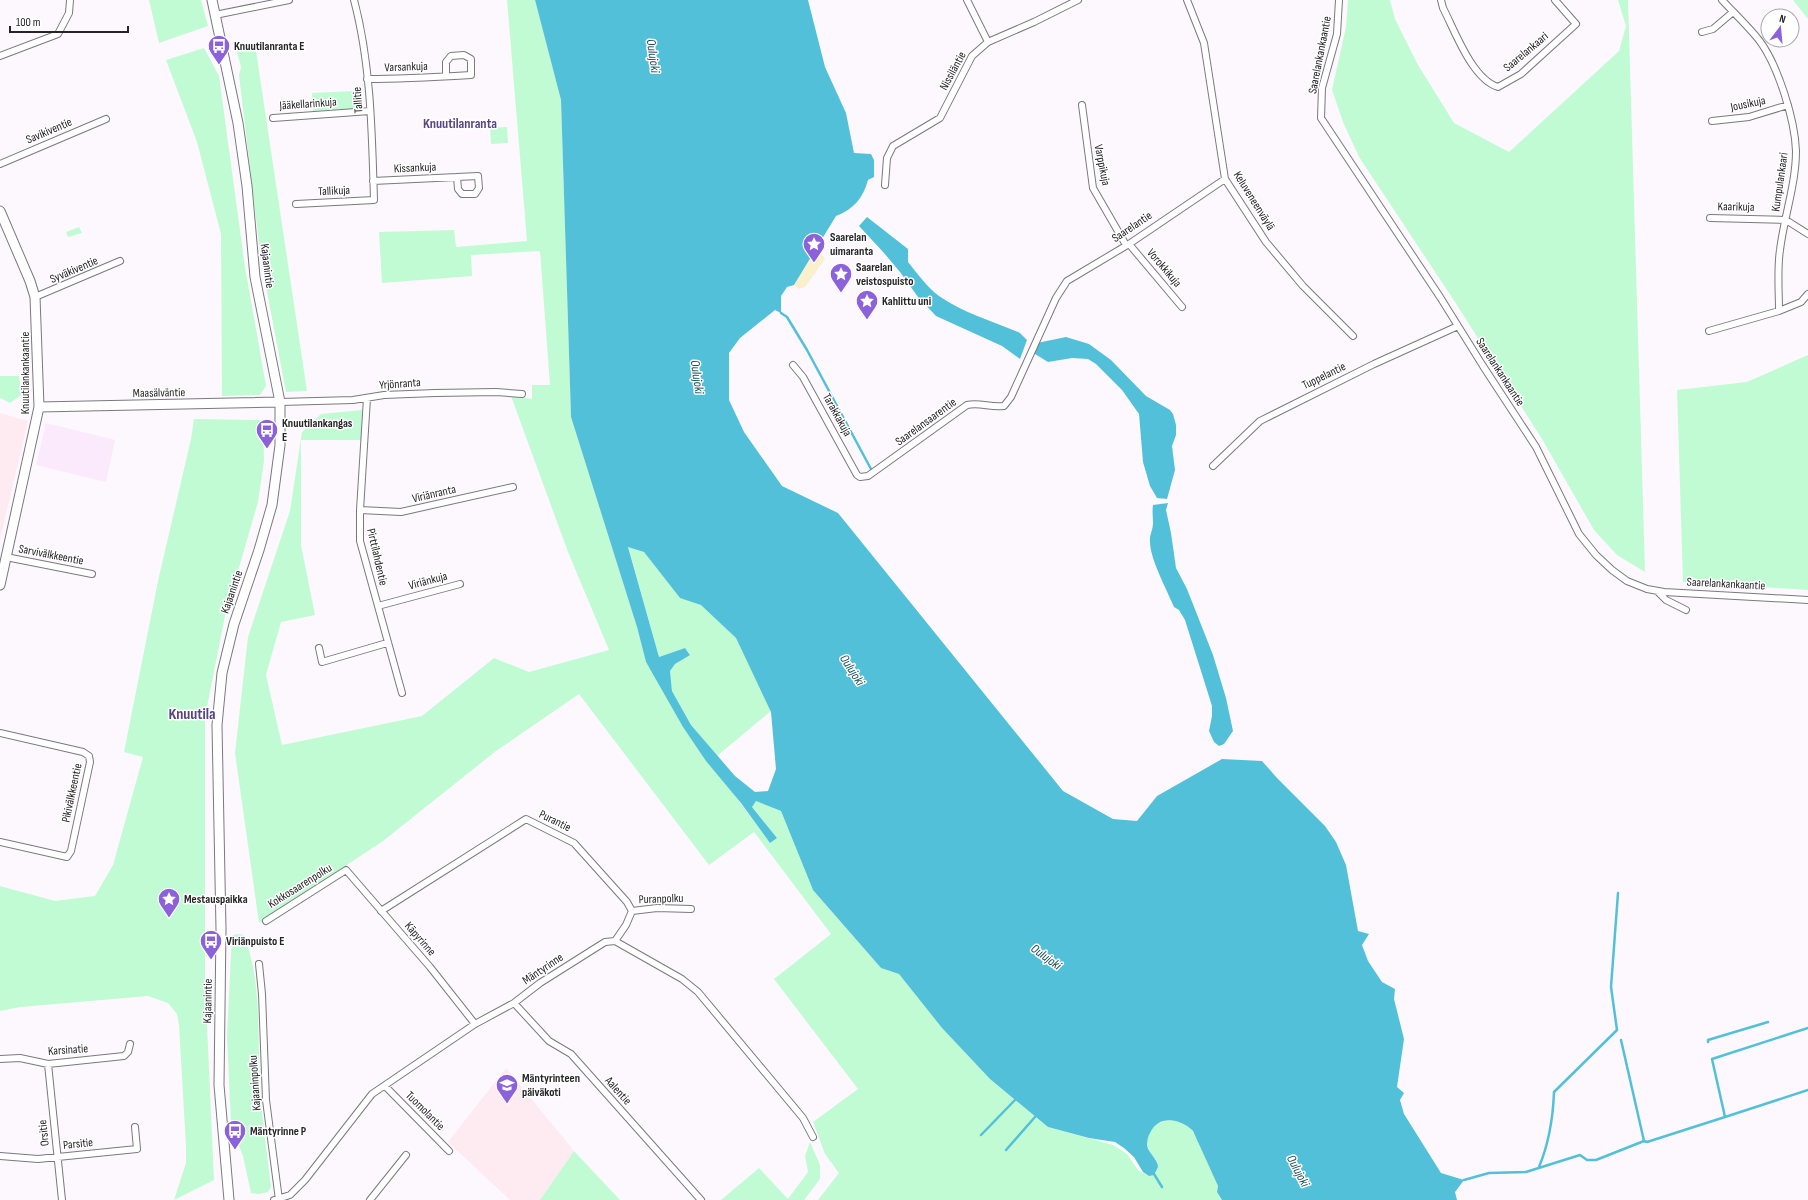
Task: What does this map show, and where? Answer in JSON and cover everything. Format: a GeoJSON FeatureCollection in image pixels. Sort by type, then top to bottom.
{"type":"FeatureCollection","features":[{"type":"Feature","properties":{"kind":"main road","name":"Kajaanintie"},"geometry":{"type":"LineString","coordinates":[[212,0],[238,124],[255,277],[280,402],[280,445],[272,505],[259,550],[234,624],[222,673],[217,725],[221,930],[219,1085],[230,1200]]}},
{"type":"Feature","properties":{"kind":"main road","name":"Knuutilankankaantie"},"geometry":{"type":"LineString","coordinates":[[0,211],[30,281],[35,297],[39,407],[0,585]]}},
{"type":"Feature","properties":{"kind":"main road","name":"Maasälväntie"},"geometry":{"type":"LineString","coordinates":[[39,407],[280,402]]}},
{"type":"Feature","properties":{"kind":"street"},"geometry":{"type":"LineString","coordinates":[[0,56],[58,34],[68,13],[70,0]]}},
{"type":"Feature","properties":{"kind":"street"},"geometry":{"type":"LineString","coordinates":[[215,15],[289,0]]}},
{"type":"Feature","properties":{"kind":"street","name":"Tallitie"},"geometry":{"type":"LineString","coordinates":[[354,0],[361,26],[368,79],[374,200]]}},
{"type":"Feature","properties":{"kind":"street"},"geometry":{"type":"LineString","coordinates":[[967,0],[988,42]]}},
{"type":"Feature","properties":{"kind":"street","name":"Nissiläntie"},"geometry":{"type":"LineString","coordinates":[[885,185],[887,158],[893,146],[940,118],[972,56],[988,42],[1034,22],[1078,0]]}},
{"type":"Feature","properties":{"kind":"street","name":"Keluveneenväylä"},"geometry":{"type":"LineString","coordinates":[[1187,0],[1204,43],[1225,179],[1266,242],[1304,286],[1353,336]]}},
{"type":"Feature","properties":{"kind":"street","name":"Saarelankankaantie"},"geometry":{"type":"LineString","coordinates":[[1339,0],[1337,34],[1322,88],[1321,118],[1536,447],[1579,534],[1596,555],[1612,570],[1627,581],[1647,589],[1657,591],[1808,600]]}},
{"type":"Feature","properties":{"kind":"street","name":"Saarelankaari"},"geometry":{"type":"LineString","coordinates":[[1441,0],[1443,8],[1472,66],[1490,85],[1498,87],[1521,74],[1576,24],[1555,0]]}},
{"type":"Feature","properties":{"kind":"street","name":"Kumpulankaari"},"geometry":{"type":"LineString","coordinates":[[1722,0],[1760,42],[1775,70],[1788,105],[1796,151],[1786,220],[1779,251],[1779,311]]}},
{"type":"Feature","properties":{"kind":"street"},"geometry":{"type":"LineString","coordinates":[[1702,32],[1713,29],[1733,12]]}},
{"type":"Feature","properties":{"kind":"street","name":"Varsankuja"},"geometry":{"type":"LineString","coordinates":[[368,79],[446,76],[471,75],[471,59],[464,55],[451,56],[446,62],[446,76]]}},
{"type":"Feature","properties":{"kind":"street","name":"Jousikuja"},"geometry":{"type":"LineString","coordinates":[[1712,121],[1750,117],[1788,105]]}},
{"type":"Feature","properties":{"kind":"street","name":"Varppikuja"},"geometry":{"type":"LineString","coordinates":[[1082,106],[1093,188],[1127,244]]}},
{"type":"Feature","properties":{"kind":"street","name":"Jääkellarinkuja"},"geometry":{"type":"LineString","coordinates":[[272,118],[370,112]]}},
{"type":"Feature","properties":{"kind":"street","name":"Savikiventie"},"geometry":{"type":"LineString","coordinates":[[0,164],[106,119]]}},
{"type":"Feature","properties":{"kind":"street","name":"Kissankuja"},"geometry":{"type":"LineString","coordinates":[[373,181],[457,177]]}},
{"type":"Feature","properties":{"kind":"street","name":"Saarelantie"},"geometry":{"type":"LineString","coordinates":[[1027,359],[1056,298],[1067,281],[1127,244],[1225,179]]}},
{"type":"Feature","properties":{"kind":"street","name":"Tallikuja"},"geometry":{"type":"LineString","coordinates":[[296,204],[374,200]]}},
{"type":"Feature","properties":{"kind":"street","name":"Kaarikuja"},"geometry":{"type":"LineString","coordinates":[[1710,218],[1786,220]]}},
{"type":"Feature","properties":{"kind":"street","name":"Kumpulankaari"},"geometry":{"type":"LineString","coordinates":[[1786,220],[1808,234]]}},
{"type":"Feature","properties":{"kind":"street","name":"Vorokkikuja"},"geometry":{"type":"LineString","coordinates":[[1127,244],[1182,307]]}},
{"type":"Feature","properties":{"kind":"street","name":"Syväkiventie"},"geometry":{"type":"LineString","coordinates":[[35,297],[120,261]]}},
{"type":"Feature","properties":{"kind":"street"},"geometry":{"type":"LineString","coordinates":[[1709,331],[1779,311],[1801,302],[1808,294]]}},
{"type":"Feature","properties":{"kind":"street","name":"Tuppelantie"},"geometry":{"type":"LineString","coordinates":[[1213,466],[1260,421],[1374,364],[1458,326]]}},
{"type":"Feature","properties":{"kind":"street","name":"Saarelansaarentie"},"geometry":{"type":"LineString","coordinates":[[860,477],[868,476],[890,462],[968,405],[975,403],[994,407],[1004,406],[1011,398],[1027,359]]}},
{"type":"Feature","properties":{"kind":"street","name":"Tarakkakuja"},"geometry":{"type":"LineString","coordinates":[[793,365],[803,377],[857,475],[860,477]]}},
{"type":"Feature","properties":{"kind":"street","name":"Yrjönranta"},"geometry":{"type":"LineString","coordinates":[[280,402],[435,393],[496,392],[522,394]]}},
{"type":"Feature","properties":{"kind":"street","name":"Pirttilahdentie"},"geometry":{"type":"LineString","coordinates":[[367,398],[360,510],[360,542],[387,644],[402,693]]}},
{"type":"Feature","properties":{"kind":"street","name":"Viriänranta"},"geometry":{"type":"LineString","coordinates":[[360,510],[402,512],[512,487]]}},
{"type":"Feature","properties":{"kind":"street","name":"Sarvivälkkeentie"},"geometry":{"type":"LineString","coordinates":[[6,557],[92,574]]}},
{"type":"Feature","properties":{"kind":"street","name":"Viriänkuja"},"geometry":{"type":"LineString","coordinates":[[378,606],[460,584]]}},
{"type":"Feature","properties":{"kind":"street"},"geometry":{"type":"LineString","coordinates":[[1657,591],[1666,600],[1686,610]]}},
{"type":"Feature","properties":{"kind":"street"},"geometry":{"type":"LineString","coordinates":[[319,648],[322,662],[387,644]]}},
{"type":"Feature","properties":{"kind":"street","name":"Pikivälkkeentie"},"geometry":{"type":"LineString","coordinates":[[0,733],[83,752],[89,756],[90,762],[71,851],[67,857],[0,842]]}},
{"type":"Feature","properties":{"kind":"street","name":"Purantie"},"geometry":{"type":"LineString","coordinates":[[381,911],[526,819],[574,843],[580,848],[627,902],[632,911]]}},
{"type":"Feature","properties":{"kind":"street","name":"Käpyrinne"},"geometry":{"type":"LineString","coordinates":[[346,870],[430,967],[475,1024]]}},
{"type":"Feature","properties":{"kind":"street","name":"Kokkosaarenpolku"},"geometry":{"type":"LineString","coordinates":[[266,921],[346,870]]}},
{"type":"Feature","properties":{"kind":"street","name":"Puranpolku"},"geometry":{"type":"LineString","coordinates":[[632,911],[657,908],[691,909]]}},
{"type":"Feature","properties":{"kind":"street"},"geometry":{"type":"LineString","coordinates":[[632,911],[626,925],[615,941],[682,979],[698,992],[803,1118],[813,1137]]}},
{"type":"Feature","properties":{"kind":"street","name":"Mäntyrinne"},"geometry":{"type":"LineString","coordinates":[[277,1200],[290,1195],[305,1180],[372,1094],[475,1024],[514,1003],[540,983],[579,958],[605,942],[615,941]]}},
{"type":"Feature","properties":{"kind":"street","name":"Kajaaninpolku"},"geometry":{"type":"LineString","coordinates":[[259,964],[262,994],[266,1100],[277,1200]]}},
{"type":"Feature","properties":{"kind":"street","name":"Aalentie"},"geometry":{"type":"LineString","coordinates":[[514,1003],[549,1041],[571,1054],[701,1200]]}},
{"type":"Feature","properties":{"kind":"street","name":"Karsinatie"},"geometry":{"type":"LineString","coordinates":[[0,1059],[20,1058],[48,1064],[124,1056],[128,1052],[130,1044]]}},
{"type":"Feature","properties":{"kind":"street","name":"Orsitie"},"geometry":{"type":"LineString","coordinates":[[48,1064],[62,1200]]}},
{"type":"Feature","properties":{"kind":"street","name":"Tuomolantie"},"geometry":{"type":"LineString","coordinates":[[385,1086],[449,1151]]}},
{"type":"Feature","properties":{"kind":"street","name":"Parsitie"},"geometry":{"type":"LineString","coordinates":[[0,1156],[38,1159],[58,1158],[137,1149],[135,1127]]}},
{"type":"Feature","properties":{"kind":"street"},"geometry":{"type":"LineString","coordinates":[[370,1200],[406,1155]]}},
{"type":"Feature","properties":{"kind":"shaded area"},"geometry":{"type":"Polygon","coordinates":[[[0,413],[28,421],[0,539],[0,413]]]}},
{"type":"Feature","properties":{"kind":"shaded area"},"geometry":{"type":"Polygon","coordinates":[[[46,423],[115,440],[106,482],[36,465],[46,423]]]}},
{"type":"Feature","properties":{"kind":"shaded area","name":"Mäntyrinteen päiväkoti"},"geometry":{"type":"Polygon","coordinates":[[[506,1068],[574,1151],[540,1200],[510,1200],[448,1142],[506,1068]]]}},
{"type":"Feature","properties":{"kind":"green space"},"geometry":{"type":"Polygon","coordinates":[[[149,0],[201,0],[208,26],[159,43],[149,0]]]}},
{"type":"Feature","properties":{"kind":"green space"},"geometry":{"type":"Polygon","coordinates":[[[507,0],[535,0],[561,100],[571,417],[637,627],[646,662],[725,782],[770,843],[777,838],[752,807],[756,801],[781,811],[813,890],[881,968],[899,974],[942,1028],[990,1079],[1048,1127],[1113,1145],[1127,1154],[1138,1170],[1149,1176],[1158,1163],[1148,1147],[1147,1138],[1150,1130],[1164,1121],[1181,1123],[1190,1128],[1196,1137],[1218,1186],[1217,1192],[1222,1200],[818,1200],[839,1173],[825,1154],[813,1122],[858,1089],[774,979],[831,934],[754,832],[709,865],[579,694],[496,751],[383,841],[259,923],[235,753],[248,637],[290,511],[302,432],[321,414],[362,410],[361,440],[301,440],[301,545],[315,615],[281,622],[266,675],[282,745],[422,716],[494,658],[529,672],[609,650],[568,552],[511,396],[532,399],[532,385],[550,385],[540,251],[471,255],[472,276],[382,283],[379,232],[454,230],[456,247],[527,241],[507,0]]]}},
{"type":"Feature","properties":{"kind":"green space"},"geometry":{"type":"Polygon","coordinates":[[[1348,0],[1390,0],[1395,19],[1418,65],[1454,123],[1509,152],[1619,51],[1626,26],[1618,0],[1628,0],[1645,572],[1617,555],[1594,530],[1542,439],[1455,302],[1359,157],[1343,122],[1332,90],[1346,27],[1348,0]]]}},
{"type":"Feature","properties":{"kind":"green space"},"geometry":{"type":"Polygon","coordinates":[[[1793,0],[1808,0],[1808,19],[1800,8],[1793,0]]]}},
{"type":"Feature","properties":{"kind":"green space"},"geometry":{"type":"Polygon","coordinates":[[[255,44],[307,391],[286,392],[261,260],[239,75],[241,67],[236,48],[255,44]]]}},
{"type":"Feature","properties":{"kind":"green space"},"geometry":{"type":"Polygon","coordinates":[[[204,48],[219,76],[245,267],[266,386],[260,395],[222,396],[221,234],[197,142],[166,60],[204,48]]]}},
{"type":"Feature","properties":{"kind":"green space"},"geometry":{"type":"Polygon","coordinates":[[[354,91],[355,109],[313,111],[312,93],[354,91]]]}},
{"type":"Feature","properties":{"kind":"green space"},"geometry":{"type":"Polygon","coordinates":[[[507,127],[508,143],[491,144],[490,128],[507,127]]]}},
{"type":"Feature","properties":{"kind":"green space"},"geometry":{"type":"Polygon","coordinates":[[[79,227],[82,233],[68,237],[66,232],[79,227]]]}},
{"type":"Feature","properties":{"kind":"green space"},"geometry":{"type":"Polygon","coordinates":[[[1808,355],[1808,590],[1683,582],[1677,390],[1747,382],[1808,355]]]}},
{"type":"Feature","properties":{"kind":"green space"},"geometry":{"type":"Polygon","coordinates":[[[0,376],[19,376],[21,395],[10,403],[0,398],[0,376]]]}},
{"type":"Feature","properties":{"kind":"green space"},"geometry":{"type":"Polygon","coordinates":[[[194,419],[263,420],[264,461],[258,502],[225,616],[205,717],[205,981],[214,1180],[174,1200],[186,1163],[179,1025],[177,1014],[168,1003],[148,996],[20,1007],[0,1011],[0,886],[55,901],[95,896],[113,865],[143,757],[124,752],[158,581],[191,439],[194,419]]]}},
{"type":"Feature","properties":{"kind":"green space"},"geometry":{"type":"Polygon","coordinates":[[[628,546],[644,552],[680,598],[701,604],[736,638],[771,711],[717,756],[691,725],[672,691],[670,671],[675,664],[690,654],[685,648],[659,657],[628,546]]]}},
{"type":"Feature","properties":{"kind":"green space"},"geometry":{"type":"Polygon","coordinates":[[[232,935],[244,935],[250,953],[254,971],[258,1007],[262,1107],[271,1187],[268,1192],[259,1194],[251,1193],[243,1156],[231,1125],[227,1036],[232,935]]]}},
{"type":"Feature","properties":{"kind":"green space"},"geometry":{"type":"Polygon","coordinates":[[[810,1142],[820,1165],[820,1179],[804,1200],[721,1200],[759,1168],[788,1199],[808,1172],[805,1156],[810,1142]]]}},
{"type":"Feature","properties":{"kind":"green space"},"geometry":{"type":"Polygon","coordinates":[[[574,1151],[620,1200],[540,1200],[574,1151]]]}},
{"type":"Feature","properties":{"kind":"sand","name":"Saarelan uimaranta"},"geometry":{"type":"Polygon","coordinates":[[[817,248],[825,259],[805,287],[799,289],[794,285],[817,248]]]}},
{"type":"Feature","properties":{"kind":"water","name":"Oulujoki"},"geometry":{"type":"Polygon","coordinates":[[[535,0],[808,0],[825,67],[846,113],[854,153],[871,154],[874,160],[874,177],[868,180],[857,202],[848,210],[836,216],[794,285],[787,287],[781,296],[781,313],[775,310],[740,338],[729,353],[729,400],[744,432],[782,486],[838,513],[1063,791],[1113,819],[1137,821],[1157,796],[1222,759],[1262,761],[1325,826],[1336,842],[1346,865],[1358,931],[1369,934],[1362,945],[1368,961],[1382,982],[1395,989],[1394,999],[1404,1039],[1397,1087],[1404,1093],[1400,1100],[1404,1114],[1441,1173],[1464,1180],[1455,1192],[1457,1200],[1222,1200],[1217,1192],[1218,1186],[1193,1131],[1176,1121],[1170,1120],[1159,1123],[1150,1133],[1147,1145],[1149,1151],[1158,1164],[1158,1167],[1154,1175],[1149,1176],[1143,1172],[1134,1157],[1115,1142],[1089,1138],[1048,1127],[990,1079],[942,1028],[899,974],[881,968],[813,890],[781,811],[756,801],[752,807],[777,838],[770,843],[741,803],[706,761],[683,727],[646,662],[637,627],[571,417],[561,100],[535,0]],[[628,547],[659,657],[685,648],[690,655],[675,664],[670,671],[672,691],[691,725],[735,776],[755,792],[768,791],[776,769],[771,712],[736,638],[701,605],[680,598],[644,552],[628,547]]]}},
{"type":"Feature","properties":{"kind":"water"},"geometry":{"type":"Polygon","coordinates":[[[867,217],[908,249],[908,262],[926,284],[939,296],[968,312],[1020,333],[1027,340],[1020,359],[1002,346],[936,316],[918,297],[884,253],[859,226],[867,217]]]}},
{"type":"Feature","properties":{"kind":"water"},"geometry":{"type":"Polygon","coordinates":[[[1066,337],[1089,344],[1111,360],[1146,396],[1170,410],[1173,414],[1176,425],[1176,435],[1172,446],[1175,470],[1167,499],[1157,498],[1150,486],[1143,462],[1139,414],[1122,390],[1096,364],[1088,359],[1072,358],[1048,362],[1035,354],[1034,351],[1037,343],[1066,337]]]}},
{"type":"Feature","properties":{"kind":"water"},"geometry":{"type":"Polygon","coordinates":[[[1168,503],[1166,510],[1176,568],[1187,589],[1213,655],[1226,698],[1233,731],[1224,744],[1219,746],[1214,742],[1209,731],[1212,706],[1185,620],[1179,610],[1174,607],[1156,566],[1151,549],[1150,540],[1153,526],[1153,505],[1168,503]]]}},
{"type":"Feature","properties":{"kind":"waterway"},"geometry":{"type":"LineString","coordinates":[[781,313],[787,317],[807,350],[871,469]]}},
{"type":"Feature","properties":{"kind":"waterway"},"geometry":{"type":"LineString","coordinates":[[1539,1167],[1550,1131],[1554,1092],[1617,1030],[1611,987],[1618,893]]}},
{"type":"Feature","properties":{"kind":"waterway"},"geometry":{"type":"LineString","coordinates":[[1708,1042],[1708,1040],[1768,1022]]}},
{"type":"Feature","properties":{"kind":"waterway"},"geometry":{"type":"LineString","coordinates":[[1464,1180],[1489,1173],[1526,1172],[1580,1155],[1587,1160],[1596,1160],[1644,1141],[1647,1142],[1725,1117],[1712,1059],[1808,1028]]}},
{"type":"Feature","properties":{"kind":"waterway"},"geometry":{"type":"LineString","coordinates":[[1621,1040],[1644,1141]]}},
{"type":"Feature","properties":{"kind":"waterway"},"geometry":{"type":"LineString","coordinates":[[1725,1117],[1808,1090]]}},
{"type":"Feature","properties":{"kind":"waterway"},"geometry":{"type":"LineString","coordinates":[[981,1135],[1015,1100]]}},
{"type":"Feature","properties":{"kind":"waterway"},"geometry":{"type":"LineString","coordinates":[[1006,1150],[1035,1117]]}},
{"type":"Feature","properties":{"kind":"waterway"},"geometry":{"type":"LineString","coordinates":[[1154,1174],[1162,1187]]}},
{"type":"Feature","properties":{"kind":"place","name":"Knuutilanranta E"},"geometry":{"type":"Point","coordinates":[219,66]}},
{"type":"Feature","properties":{"kind":"place","name":"Saarelan uimaranta"},"geometry":{"type":"Point","coordinates":[814,264]}},
{"type":"Feature","properties":{"kind":"place","name":"Saarelan veistospuisto"},"geometry":{"type":"Point","coordinates":[841,294]}},
{"type":"Feature","properties":{"kind":"place","name":"Kahlittu uni"},"geometry":{"type":"Point","coordinates":[867,320]}},
{"type":"Feature","properties":{"kind":"place","name":"Knuutilankangas E"},"geometry":{"type":"Point","coordinates":[267,450]}},
{"type":"Feature","properties":{"kind":"place","name":"Mestauspaikka"},"geometry":{"type":"Point","coordinates":[169,918]}},
{"type":"Feature","properties":{"kind":"place","name":"Viriänpuisto E"},"geometry":{"type":"Point","coordinates":[211,960]}},
{"type":"Feature","properties":{"kind":"place","name":"Mäntyrinteen päiväkoti"},"geometry":{"type":"Point","coordinates":[507,1104]}},
{"type":"Feature","properties":{"kind":"place","name":"Mäntyrinne P"},"geometry":{"type":"Point","coordinates":[235,1150]}},
{"type":"Feature","properties":{"kind":"district","name":"Knuutilanranta"},"geometry":{"type":"Point","coordinates":[460,123]}},
{"type":"Feature","properties":{"kind":"district","name":"Knuutila"},"geometry":{"type":"Point","coordinates":[192,714]}}]}
